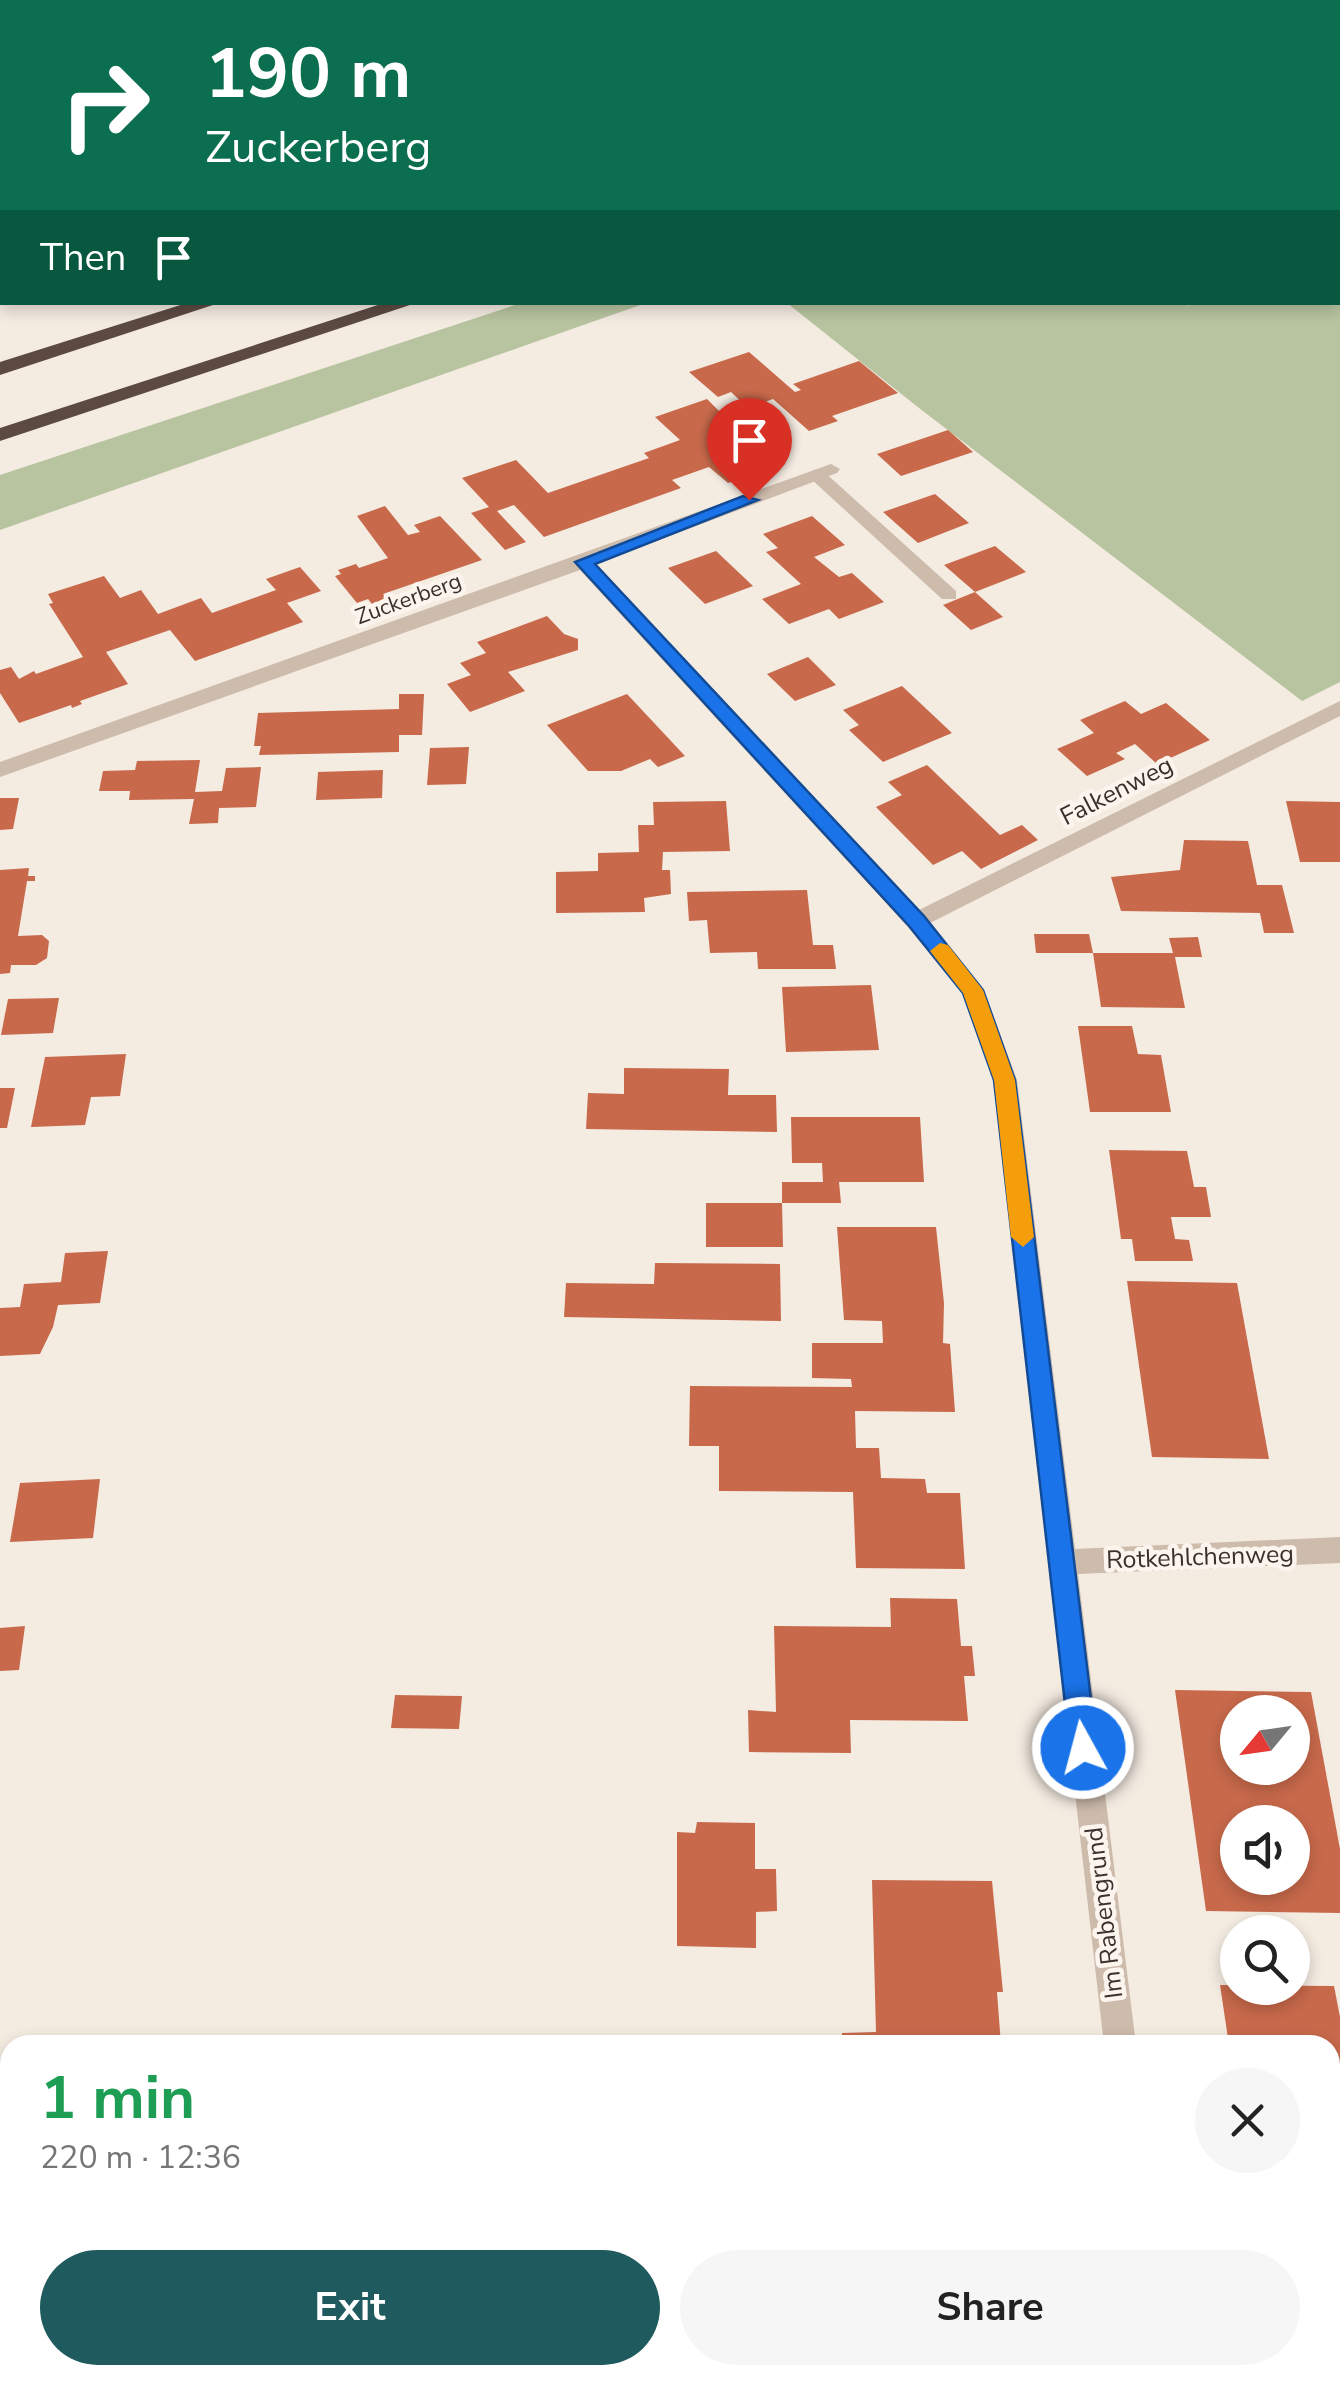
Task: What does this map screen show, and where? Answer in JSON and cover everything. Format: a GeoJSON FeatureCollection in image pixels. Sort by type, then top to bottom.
{"type":"FeatureCollection","features":[{"type":"Feature","properties":{"kind":"highway"},"geometry":{"type":"LineString","coordinates":[[0,369],[203,305]]}},
{"type":"Feature","properties":{"kind":"highway"},"geometry":{"type":"LineString","coordinates":[[0,435],[400,305]]}},
{"type":"Feature","properties":{"kind":"street","name":"Zuckerberg"},"geometry":{"type":"LineString","coordinates":[[0,770],[823,472],[949,596]]}},
{"type":"Feature","properties":{"kind":"street","name":"Im Rabengrund"},"geometry":{"type":"LineString","coordinates":[[583,562],[916,921],[972,990],[1004,1080],[1119,2035]]}},
{"type":"Feature","properties":{"kind":"street","name":"Falkenweg"},"geometry":{"type":"LineString","coordinates":[[916,921],[1340,708]]}},
{"type":"Feature","properties":{"kind":"street","name":"Rotkehlchenweg"},"geometry":{"type":"LineString","coordinates":[[1060,1562],[1340,1550]]}},
{"type":"Feature","properties":{"kind":"green space"},"geometry":{"type":"Polygon","coordinates":[[[515,305],[640,305],[0,530],[0,475],[515,305]]]}},
{"type":"Feature","properties":{"kind":"green space"},"geometry":{"type":"Polygon","coordinates":[[[790,305],[1189,305],[1183,308],[1340,305],[1340,682],[1302,701],[790,305]]]}},
{"type":"Feature","properties":{"kind":"building"},"geometry":{"type":"Polygon","coordinates":[[[749,352],[795,392],[801,390],[793,384],[859,361],[898,393],[832,416],[838,421],[809,431],[773,399],[748,408],[731,392],[718,397],[689,372],[749,352]]]}},
{"type":"Feature","properties":{"kind":"building"},"geometry":{"type":"Polygon","coordinates":[[[707,399],[724,416],[738,411],[770,440],[740,450],[763,471],[728,483],[709,467],[672,480],[681,488],[544,537],[514,505],[497,511],[526,542],[505,550],[471,513],[489,507],[462,478],[516,460],[548,493],[649,458],[644,453],[680,440],[655,417],[707,399]]]}},
{"type":"Feature","properties":{"kind":"building"},"geometry":{"type":"Polygon","coordinates":[[[948,430],[973,452],[901,476],[877,454],[948,430]]]}},
{"type":"Feature","properties":{"kind":"building"},"geometry":{"type":"Polygon","coordinates":[[[935,494],[969,523],[918,543],[883,512],[935,494]]]}},
{"type":"Feature","properties":{"kind":"building"},"geometry":{"type":"Polygon","coordinates":[[[385,506],[408,535],[420,532],[414,525],[440,516],[482,560],[383,594],[386,598],[372,604],[368,599],[357,603],[335,576],[341,574],[338,570],[388,558],[357,516],[385,506]]]}},
{"type":"Feature","properties":{"kind":"building"},"geometry":{"type":"Polygon","coordinates":[[[812,516],[845,545],[814,557],[839,577],[852,573],[884,602],[839,619],[829,609],[789,624],[762,599],[801,584],[766,552],[778,548],[763,534],[812,516]]]}},
{"type":"Feature","properties":{"kind":"building"},"geometry":{"type":"Polygon","coordinates":[[[995,546],[1026,572],[975,592],[944,565],[995,546]]]}},
{"type":"Feature","properties":{"kind":"building"},"geometry":{"type":"Polygon","coordinates":[[[716,551],[753,586],[705,604],[668,568],[716,551]]]}},
{"type":"Feature","properties":{"kind":"building"},"geometry":{"type":"Polygon","coordinates":[[[300,567],[321,591],[287,603],[303,622],[195,661],[170,630],[106,652],[128,684],[80,701],[82,704],[72,708],[71,705],[19,723],[0,693],[0,670],[11,667],[19,679],[83,657],[49,604],[53,603],[48,594],[104,576],[120,598],[141,590],[158,614],[201,598],[212,613],[276,590],[266,579],[300,567]]]}},
{"type":"Feature","properties":{"kind":"building"},"geometry":{"type":"Polygon","coordinates":[[[975,592],[1003,617],[971,630],[943,605],[975,592]]]}},
{"type":"Feature","properties":{"kind":"building"},"geometry":{"type":"Polygon","coordinates":[[[547,616],[564,634],[578,639],[578,650],[508,672],[525,691],[470,712],[447,684],[471,675],[460,663],[486,653],[477,642],[547,616]]]}},
{"type":"Feature","properties":{"kind":"building"},"geometry":{"type":"Polygon","coordinates":[[[808,657],[836,685],[795,701],[767,674],[808,657]]]}},
{"type":"Feature","properties":{"kind":"building"},"geometry":{"type":"Polygon","coordinates":[[[902,686],[952,733],[883,762],[849,730],[859,725],[843,710],[902,686]]]}},
{"type":"Feature","properties":{"kind":"building"},"geometry":{"type":"Polygon","coordinates":[[[399,694],[424,694],[422,735],[399,735],[399,752],[259,755],[261,746],[254,746],[258,713],[399,709],[399,694]]]}},
{"type":"Feature","properties":{"kind":"building"},"geometry":{"type":"Polygon","coordinates":[[[627,694],[685,756],[658,767],[650,759],[621,771],[588,771],[547,725],[627,694]]]}},
{"type":"Feature","properties":{"kind":"building"},"geometry":{"type":"Polygon","coordinates":[[[1125,701],[1141,714],[1166,703],[1210,740],[1157,764],[1135,744],[1116,753],[1125,759],[1087,776],[1057,749],[1094,733],[1080,720],[1125,701]]]}},
{"type":"Feature","properties":{"kind":"building"},"geometry":{"type":"Polygon","coordinates":[[[469,747],[466,784],[427,785],[430,748],[469,747]]]}},
{"type":"Feature","properties":{"kind":"building"},"geometry":{"type":"Polygon","coordinates":[[[200,760],[195,792],[222,791],[226,768],[261,767],[256,807],[219,808],[218,823],[189,824],[194,799],[129,800],[130,791],[99,791],[103,771],[135,770],[137,761],[200,760]]]}},
{"type":"Feature","properties":{"kind":"building"},"geometry":{"type":"Polygon","coordinates":[[[927,765],[1000,835],[1022,825],[1038,840],[981,869],[962,851],[933,865],[876,807],[902,795],[888,782],[927,765]]]}},
{"type":"Feature","properties":{"kind":"building"},"geometry":{"type":"Polygon","coordinates":[[[383,770],[382,798],[316,800],[318,772],[383,770]]]}},
{"type":"Feature","properties":{"kind":"building"},"geometry":{"type":"Polygon","coordinates":[[[0,798],[19,798],[13,829],[0,830],[0,798]]]}},
{"type":"Feature","properties":{"kind":"building"},"geometry":{"type":"Polygon","coordinates":[[[726,801],[730,851],[663,852],[662,870],[670,870],[671,894],[644,898],[645,912],[556,913],[556,872],[598,871],[598,853],[639,852],[638,825],[654,825],[653,802],[726,801]]]}},
{"type":"Feature","properties":{"kind":"building"},"geometry":{"type":"Polygon","coordinates":[[[1286,801],[1340,802],[1340,862],[1300,862],[1286,801]]]}},
{"type":"Feature","properties":{"kind":"building"},"geometry":{"type":"Polygon","coordinates":[[[1184,840],[1248,841],[1257,885],[1282,885],[1294,933],[1264,933],[1260,913],[1121,911],[1111,877],[1180,870],[1184,840]]]}},
{"type":"Feature","properties":{"kind":"building"},"geometry":{"type":"Polygon","coordinates":[[[29,868],[28,876],[35,876],[35,881],[27,881],[18,936],[42,935],[49,941],[47,958],[36,965],[11,965],[10,973],[0,974],[0,870],[29,868]]]}},
{"type":"Feature","properties":{"kind":"building"},"geometry":{"type":"Polygon","coordinates":[[[807,890],[813,945],[833,945],[836,969],[758,969],[757,952],[710,953],[707,920],[689,921],[687,892],[807,890]]]}},
{"type":"Feature","properties":{"kind":"building"},"geometry":{"type":"Polygon","coordinates":[[[1034,934],[1089,934],[1093,953],[1036,953],[1034,934]]]}},
{"type":"Feature","properties":{"kind":"building"},"geometry":{"type":"Polygon","coordinates":[[[1198,937],[1202,957],[1175,957],[1185,1008],[1101,1007],[1093,953],[1173,953],[1169,938],[1198,937]]]}},
{"type":"Feature","properties":{"kind":"building"},"geometry":{"type":"Polygon","coordinates":[[[871,985],[879,1050],[786,1052],[782,987],[871,985]]]}},
{"type":"Feature","properties":{"kind":"building"},"geometry":{"type":"Polygon","coordinates":[[[59,998],[53,1033],[1,1035],[8,999],[59,998]]]}},
{"type":"Feature","properties":{"kind":"building"},"geometry":{"type":"Polygon","coordinates":[[[1078,1026],[1132,1026],[1138,1054],[1161,1055],[1171,1112],[1090,1112],[1078,1026]]]}},
{"type":"Feature","properties":{"kind":"building"},"geometry":{"type":"Polygon","coordinates":[[[126,1054],[120,1096],[91,1097],[85,1125],[31,1127],[45,1057],[126,1054]]]}},
{"type":"Feature","properties":{"kind":"building"},"geometry":{"type":"Polygon","coordinates":[[[624,1068],[729,1069],[728,1095],[776,1095],[777,1132],[586,1129],[588,1093],[624,1094],[624,1068]]]}},
{"type":"Feature","properties":{"kind":"building"},"geometry":{"type":"Polygon","coordinates":[[[0,1088],[15,1088],[7,1128],[0,1128],[0,1088]]]}},
{"type":"Feature","properties":{"kind":"building"},"geometry":{"type":"Polygon","coordinates":[[[791,1117],[920,1117],[924,1182],[839,1182],[841,1203],[782,1203],[782,1182],[823,1182],[822,1163],[792,1163],[791,1117]]]}},
{"type":"Feature","properties":{"kind":"building"},"geometry":{"type":"Polygon","coordinates":[[[1109,1150],[1187,1151],[1194,1187],[1206,1187],[1211,1217],[1171,1217],[1175,1239],[1189,1240],[1193,1261],[1135,1261],[1132,1239],[1121,1239],[1109,1150]]]}},
{"type":"Feature","properties":{"kind":"building"},"geometry":{"type":"Polygon","coordinates":[[[706,1203],[782,1203],[783,1247],[706,1247],[706,1203]]]}},
{"type":"Feature","properties":{"kind":"building"},"geometry":{"type":"Polygon","coordinates":[[[837,1227],[936,1227],[944,1303],[943,1343],[950,1344],[955,1412],[855,1411],[856,1448],[879,1448],[881,1478],[925,1479],[927,1493],[960,1493],[965,1569],[856,1568],[853,1492],[719,1491],[719,1446],[689,1446],[690,1386],[852,1387],[851,1379],[812,1378],[812,1343],[883,1343],[882,1321],[844,1320],[837,1227]]]}},
{"type":"Feature","properties":{"kind":"building"},"geometry":{"type":"Polygon","coordinates":[[[108,1251],[100,1303],[58,1305],[40,1354],[0,1356],[0,1308],[20,1307],[24,1284],[61,1282],[65,1253],[108,1251]]]}},
{"type":"Feature","properties":{"kind":"building"},"geometry":{"type":"Polygon","coordinates":[[[655,1263],[780,1264],[781,1321],[564,1317],[566,1283],[654,1284],[655,1263]]]}},
{"type":"Feature","properties":{"kind":"building"},"geometry":{"type":"Polygon","coordinates":[[[1127,1281],[1237,1283],[1269,1459],[1152,1457],[1127,1281]]]}},
{"type":"Feature","properties":{"kind":"building"},"geometry":{"type":"Polygon","coordinates":[[[100,1479],[93,1538],[10,1542],[20,1483],[100,1479]]]}},
{"type":"Feature","properties":{"kind":"building"},"geometry":{"type":"Polygon","coordinates":[[[890,1598],[957,1599],[961,1646],[972,1646],[975,1676],[964,1676],[968,1721],[850,1720],[851,1753],[749,1752],[748,1710],[776,1712],[774,1626],[891,1627],[890,1598]]]}},
{"type":"Feature","properties":{"kind":"building"},"geometry":{"type":"Polygon","coordinates":[[[25,1626],[19,1670],[0,1671],[0,1628],[25,1626]]]}},
{"type":"Feature","properties":{"kind":"building"},"geometry":{"type":"Polygon","coordinates":[[[1175,1690],[1311,1692],[1340,1849],[1340,1913],[1206,1911],[1175,1690]]]}},
{"type":"Feature","properties":{"kind":"building"},"geometry":{"type":"Polygon","coordinates":[[[395,1695],[462,1696],[459,1729],[391,1728],[395,1695]]]}},
{"type":"Feature","properties":{"kind":"building"},"geometry":{"type":"Polygon","coordinates":[[[697,1822],[755,1823],[755,1869],[776,1869],[777,1911],[756,1912],[756,1948],[677,1946],[677,1832],[695,1833],[697,1822]]]}},
{"type":"Feature","properties":{"kind":"building"},"geometry":{"type":"Polygon","coordinates":[[[872,1880],[992,1881],[1003,1992],[997,1992],[1000,2035],[842,2035],[876,2032],[872,1880]]]}},
{"type":"Feature","properties":{"kind":"building"},"geometry":{"type":"Polygon","coordinates":[[[1310,1986],[1334,1986],[1340,2035],[1228,2035],[1223,2005],[1310,2005],[1310,1986]]]}},
{"type":"Feature","properties":{"kind":"slow traffic"},"geometry":{"type":"LineString","coordinates":[[940,951],[972,990],[1004,1080],[1023,1237]]}},
{"type":"Feature","properties":{"kind":"route"},"geometry":{"type":"LineString","coordinates":[[749,500],[583,562],[916,921],[972,990],[1004,1080],[1083,1748]]}}]}
